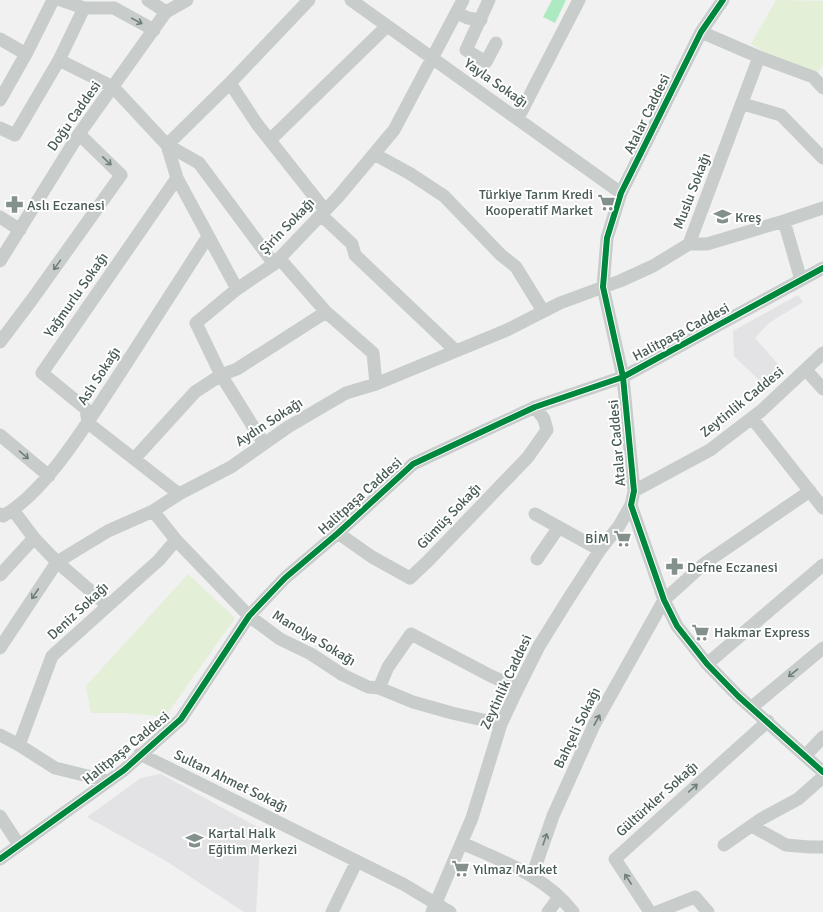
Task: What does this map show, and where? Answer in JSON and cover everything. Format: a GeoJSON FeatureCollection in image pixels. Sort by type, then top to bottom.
{"type":"FeatureCollection","features":[{"type":"Feature","properties":{"kind":"street"},"geometry":{"type":"LineString","coordinates":[[0,100],[26,54],[53,0]]}},
{"type":"Feature","properties":{"kind":"street"},"geometry":{"type":"LineString","coordinates":[[61,0],[84,8],[116,4],[154,30]]}},
{"type":"Feature","properties":{"kind":"street"},"geometry":{"type":"LineString","coordinates":[[148,0],[166,12]]}},
{"type":"Feature","properties":{"kind":"street","name":"Doğu Caddesi"},"geometry":{"type":"LineString","coordinates":[[0,261],[79,134],[166,12],[187,0]]}},
{"type":"Feature","properties":{"kind":"street"},"geometry":{"type":"LineString","coordinates":[[167,145],[230,83],[309,0]]}},
{"type":"Feature","properties":{"kind":"street","name":"Yayla Sokağı"},"geometry":{"type":"LineString","coordinates":[[351,0],[621,193]]}},
{"type":"Feature","properties":{"kind":"street"},"geometry":{"type":"LineString","coordinates":[[489,0],[466,50],[486,62],[496,42]]}},
{"type":"Feature","properties":{"kind":"street"},"geometry":{"type":"LineString","coordinates":[[518,118],[579,0]]}},
{"type":"Feature","properties":{"kind":"street","name":"Atalar Caddesi"},"geometry":{"type":"LineString","coordinates":[[723,0],[701,32],[621,193],[607,238],[603,287],[623,376],[634,491],[631,505],[664,600],[677,626],[707,664],[738,696],[752,706],[823,772]]}},
{"type":"Feature","properties":{"kind":"street"},"geometry":{"type":"LineString","coordinates":[[460,6],[472,10],[479,19]]}},
{"type":"Feature","properties":{"kind":"street","name":"Şirin Sokağı"},"geometry":{"type":"LineString","coordinates":[[264,444],[221,375],[196,323],[237,289],[276,261],[323,213],[394,130],[460,6]]}},
{"type":"Feature","properties":{"kind":"street"},"geometry":{"type":"LineString","coordinates":[[0,128],[14,134],[59,60],[84,8]]}},
{"type":"Feature","properties":{"kind":"street"},"geometry":{"type":"LineString","coordinates":[[270,140],[387,26]]}},
{"type":"Feature","properties":{"kind":"street"},"geometry":{"type":"LineString","coordinates":[[701,32],[758,57],[813,77],[823,88]]}},
{"type":"Feature","properties":{"kind":"street"},"geometry":{"type":"LineString","coordinates":[[0,39],[26,54]]}},
{"type":"Feature","properties":{"kind":"street","name":"Muslu Sokağı"},"geometry":{"type":"LineString","coordinates":[[758,57],[743,104],[689,244],[707,244],[823,208]]}},
{"type":"Feature","properties":{"kind":"street"},"geometry":{"type":"LineString","coordinates":[[59,60],[113,87],[167,145],[199,163],[276,261],[326,312],[374,353],[376,384]]}},
{"type":"Feature","properties":{"kind":"street"},"geometry":{"type":"LineString","coordinates":[[230,83],[323,213],[352,244],[355,255],[456,351]]}},
{"type":"Feature","properties":{"kind":"street"},"geometry":{"type":"LineString","coordinates":[[743,104],[782,115],[823,158]]}},
{"type":"Feature","properties":{"kind":"street"},"geometry":{"type":"LineString","coordinates":[[0,342],[31,302],[121,175],[79,134]]}},
{"type":"Feature","properties":{"kind":"street"},"geometry":{"type":"LineString","coordinates":[[167,145],[176,178],[207,238],[237,289]]}},
{"type":"Feature","properties":{"kind":"street"},"geometry":{"type":"LineString","coordinates":[[374,154],[409,173],[444,196],[501,255],[516,267],[543,311]]}},
{"type":"Feature","properties":{"kind":"street","name":"Yağmurlu Sokağı"},"geometry":{"type":"LineString","coordinates":[[88,423],[86,410],[42,372],[176,178]]}},
{"type":"Feature","properties":{"kind":"street"},"geometry":{"type":"LineString","coordinates":[[0,217],[20,230]]}},
{"type":"Feature","properties":{"kind":"street"},"geometry":{"type":"LineString","coordinates":[[784,221],[800,280]]}},
{"type":"Feature","properties":{"kind":"street","name":"Aslı Sokağı"},"geometry":{"type":"LineString","coordinates":[[0,514],[3,516],[13,510],[49,476],[88,423],[207,238]]}},
{"type":"Feature","properties":{"kind":"street","name":"Aydın Sokağı"},"geometry":{"type":"LineString","coordinates":[[0,648],[57,562],[108,531],[153,511],[179,494],[231,467],[288,427],[346,394],[376,384],[507,330],[543,311],[652,266],[689,244]]}},
{"type":"Feature","properties":{"kind":"street","name":"Halitpaşa Caddesi"},"geometry":{"type":"LineString","coordinates":[[0,858],[108,781],[181,719],[249,616],[285,578],[338,533],[413,464],[536,407],[623,376],[823,268]]}},
{"type":"Feature","properties":{"kind":"street"},"geometry":{"type":"LineString","coordinates":[[134,459],[195,392],[221,375],[237,369],[326,312]]}},
{"type":"Feature","properties":{"kind":"street","name":"Zeytinlik Caddesi"},"geometry":{"type":"LineString","coordinates":[[634,491],[710,450],[752,418],[823,353]]}},
{"type":"Feature","properties":{"kind":"street"},"geometry":{"type":"LineString","coordinates":[[806,370],[823,389]]}},
{"type":"Feature","properties":{"kind":"street","name":"Gümüş Sokağı"},"geometry":{"type":"LineString","coordinates":[[338,533],[372,557],[410,578],[528,457],[547,430],[544,419],[536,407]]}},
{"type":"Feature","properties":{"kind":"street"},"geometry":{"type":"LineString","coordinates":[[752,418],[823,508]]}},
{"type":"Feature","properties":{"kind":"street"},"geometry":{"type":"LineString","coordinates":[[88,423],[179,494]]}},
{"type":"Feature","properties":{"kind":"street"},"geometry":{"type":"LineString","coordinates":[[0,435],[49,476]]}},
{"type":"Feature","properties":{"kind":"street","name":"Bahçeli Sokağı"},"geometry":{"type":"LineString","coordinates":[[532,876],[553,816],[594,725],[664,600],[705,563],[810,491]]}},
{"type":"Feature","properties":{"kind":"street","name":"Zeytinlik Caddesi"},"geometry":{"type":"LineString","coordinates":[[434,908],[472,818],[501,724],[518,688],[539,646],[600,550],[619,526],[631,505]]}},
{"type":"Feature","properties":{"kind":"street"},"geometry":{"type":"LineString","coordinates":[[13,510],[34,538],[57,562],[107,605]]}},
{"type":"Feature","properties":{"kind":"street","name":"Manolya Sokağı"},"geometry":{"type":"LineString","coordinates":[[153,511],[176,540],[249,616],[280,639],[311,654],[343,675],[368,687],[379,688],[413,702],[452,713],[501,724]]}},
{"type":"Feature","properties":{"kind":"street"},"geometry":{"type":"LineString","coordinates":[[535,514],[600,550]]}},
{"type":"Feature","properties":{"kind":"street"},"geometry":{"type":"LineString","coordinates":[[537,560],[559,527]]}},
{"type":"Feature","properties":{"kind":"street"},"geometry":{"type":"LineString","coordinates":[[0,575],[34,538]]}},
{"type":"Feature","properties":{"kind":"street","name":"Deniz Sokağı"},"geometry":{"type":"LineString","coordinates":[[19,745],[52,656],[107,605],[159,560],[176,540]]}},
{"type":"Feature","properties":{"kind":"street"},"geometry":{"type":"LineString","coordinates":[[707,664],[823,565]]}},
{"type":"Feature","properties":{"kind":"street"},"geometry":{"type":"LineString","coordinates":[[379,688],[388,667],[411,634],[491,676],[518,688]]}},
{"type":"Feature","properties":{"kind":"street"},"geometry":{"type":"LineString","coordinates":[[752,706],[823,648]]}},
{"type":"Feature","properties":{"kind":"street","name":"Gültürkler Sokağı"},"geometry":{"type":"LineString","coordinates":[[650,912],[615,859],[768,721]]}},
{"type":"Feature","properties":{"kind":"street"},"geometry":{"type":"LineString","coordinates":[[0,735],[19,745],[55,768],[108,781]]}},
{"type":"Feature","properties":{"kind":"street"},"geometry":{"type":"LineString","coordinates":[[805,756],[823,737]]}},
{"type":"Feature","properties":{"kind":"street","name":"Sultan Ahmet Sokağı"},"geometry":{"type":"LineString","coordinates":[[140,754],[403,884],[434,908],[450,912]]}},
{"type":"Feature","properties":{"kind":"street"},"geometry":{"type":"LineString","coordinates":[[724,845],[752,826],[798,799],[823,777]]}},
{"type":"Feature","properties":{"kind":"street"},"geometry":{"type":"LineString","coordinates":[[0,816],[19,845]]}},
{"type":"Feature","properties":{"kind":"street"},"geometry":{"type":"LineString","coordinates":[[752,826],[786,844],[809,848],[823,847]]}},
{"type":"Feature","properties":{"kind":"street"},"geometry":{"type":"LineString","coordinates":[[462,843],[532,876],[560,897],[573,912]]}},
{"type":"Feature","properties":{"kind":"street"},"geometry":{"type":"LineString","coordinates":[[332,912],[357,861]]}},
{"type":"Feature","properties":{"kind":"street"},"geometry":{"type":"LineString","coordinates":[[548,912],[560,897]]}},
{"type":"Feature","properties":{"kind":"street"},"geometry":{"type":"LineString","coordinates":[[657,912],[695,897],[708,912]]}},
{"type":"Feature","properties":{"kind":"shaded area"},"geometry":{"type":"Polygon","coordinates":[[[552,0],[566,0],[555,23],[543,17],[552,0]]]}},
{"type":"Feature","properties":{"kind":"shaded area"},"geometry":{"type":"Polygon","coordinates":[[[776,0],[823,1],[823,65],[813,80],[751,44],[776,0]]]}},
{"type":"Feature","properties":{"kind":"shaded area"},"geometry":{"type":"Polygon","coordinates":[[[798,295],[803,302],[769,323],[755,338],[786,373],[768,389],[734,356],[733,331],[798,295]]]}},
{"type":"Feature","properties":{"kind":"shaded area"},"geometry":{"type":"Polygon","coordinates":[[[188,574],[235,618],[165,717],[127,713],[91,713],[86,686],[188,574]]]}},
{"type":"Feature","properties":{"kind":"shaded area","name":"Kartal Halk Eğitim Merkezi"},"geometry":{"type":"Polygon","coordinates":[[[161,774],[261,829],[256,912],[244,912],[166,861],[87,817],[141,778],[161,774]]]}},
{"type":"Feature","properties":{"kind":"cycle path"},"geometry":{"type":"LineString","coordinates":[[723,0],[701,32],[621,193],[607,238],[603,287],[623,377],[634,491],[631,505],[664,600],[677,626],[707,664],[738,696],[823,772]]}},
{"type":"Feature","properties":{"kind":"cycle path"},"geometry":{"type":"LineString","coordinates":[[0,859],[124,770],[181,719],[249,616],[285,578],[338,533],[413,464],[535,407],[623,377],[823,268]]}},
{"type":"Feature","properties":{"kind":"place","name":"Türkiye Tarım Kredi Kooperatif Market"},"geometry":{"type":"Point","coordinates":[606,202]}},
{"type":"Feature","properties":{"kind":"place","name":"Aslı Eczanesi"},"geometry":{"type":"Point","coordinates":[14,205]}},
{"type":"Feature","properties":{"kind":"place","name":"Kreş"},"geometry":{"type":"Point","coordinates":[722,217]}},
{"type":"Feature","properties":{"kind":"place","name":"BİM"},"geometry":{"type":"Point","coordinates":[622,538]}},
{"type":"Feature","properties":{"kind":"place","name":"Defne Eczanesi"},"geometry":{"type":"Point","coordinates":[674,567]}},
{"type":"Feature","properties":{"kind":"place","name":"Hakmar Express"},"geometry":{"type":"Point","coordinates":[701,632]}},
{"type":"Feature","properties":{"kind":"place","name":"Kartal Halk Eğitim Merkezi"},"geometry":{"type":"Point","coordinates":[195,841]}},
{"type":"Feature","properties":{"kind":"place","name":"Yılmaz Market"},"geometry":{"type":"Point","coordinates":[460,869]}}]}
